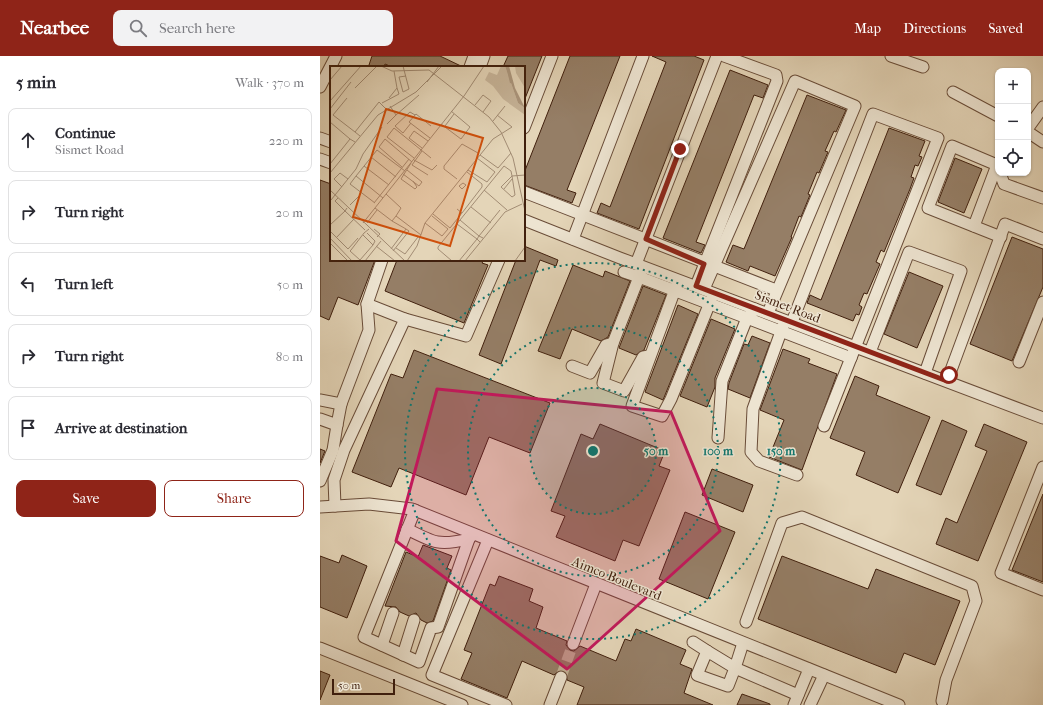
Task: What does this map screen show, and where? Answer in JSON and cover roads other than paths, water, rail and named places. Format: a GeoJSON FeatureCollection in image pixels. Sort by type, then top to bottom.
{"type":"FeatureCollection","features":[{"type":"Feature","properties":{"kind":"street"},"geometry":{"type":"LineString","coordinates":[[320,87],[323,74],[336,56]]}},
{"type":"Feature","properties":{"kind":"street"},"geometry":{"type":"LineString","coordinates":[[470,66],[474,56]]}},
{"type":"Feature","properties":{"kind":"street"},"geometry":{"type":"LineString","coordinates":[[480,66],[484,56]]}},
{"type":"Feature","properties":{"kind":"street"},"geometry":{"type":"LineString","coordinates":[[525,125],[552,56]]}},
{"type":"Feature","properties":{"kind":"street"},"geometry":{"type":"LineString","coordinates":[[573,239],[643,56]]}},
{"type":"Feature","properties":{"kind":"street"},"geometry":{"type":"LineString","coordinates":[[649,356],[643,357],[624,391],[603,383],[613,343],[639,269],[646,239],[717,56]]}},
{"type":"Feature","properties":{"kind":"street"},"geometry":{"type":"LineString","coordinates":[[679,280],[649,356],[650,361],[632,406],[662,416],[671,399],[708,305],[704,290],[709,265],[777,81],[776,75],[724,56]]}},
{"type":"Feature","properties":{"kind":"street"},"geometry":{"type":"LineString","coordinates":[[891,56],[923,67]]}},
{"type":"Feature","properties":{"kind":"street"},"geometry":{"type":"LineString","coordinates":[[709,265],[795,81],[855,106],[776,290],[768,313]]}},
{"type":"Feature","properties":{"kind":"street"},"geometry":{"type":"LineString","coordinates":[[952,92],[995,114]]}},
{"type":"Feature","properties":{"kind":"street"},"geometry":{"type":"LineString","coordinates":[[1031,124],[1043,107]]}},
{"type":"Feature","properties":{"kind":"street"},"geometry":{"type":"LineString","coordinates":[[797,475],[759,461],[751,452],[753,409],[782,332],[789,321],[873,114],[938,138],[824,426]]}},
{"type":"Feature","properties":{"kind":"street"},"geometry":{"type":"LineString","coordinates":[[1031,134],[1043,142]]}},
{"type":"Feature","properties":{"kind":"street"},"geometry":{"type":"LineString","coordinates":[[320,138],[330,142]]}},
{"type":"Feature","properties":{"kind":"street"},"geometry":{"type":"LineString","coordinates":[[995,166],[952,146],[928,208],[1001,236]]}},
{"type":"Feature","properties":{"kind":"street"},"geometry":{"type":"LineString","coordinates":[[320,159],[330,163]]}},
{"type":"Feature","properties":{"kind":"street"},"geometry":{"type":"LineString","coordinates":[[974,226],[996,176]]}},
{"type":"Feature","properties":{"kind":"street"},"geometry":{"type":"LineString","coordinates":[[1002,176],[1004,184],[1043,198]]}},
{"type":"Feature","properties":{"kind":"street"},"geometry":{"type":"LineString","coordinates":[[525,192],[776,290]]}},
{"type":"Feature","properties":{"kind":"street","name":"Sismet Road"},"geometry":{"type":"LineString","coordinates":[[525,220],[573,239],[639,269],[679,280],[1043,418]]}},
{"type":"Feature","properties":{"kind":"street"},"geometry":{"type":"LineString","coordinates":[[947,381],[1006,224],[1043,239]]}},
{"type":"Feature","properties":{"kind":"street"},"geometry":{"type":"LineString","coordinates":[[870,352],[909,252],[961,271],[925,373]]}},
{"type":"Feature","properties":{"kind":"street"},"geometry":{"type":"LineString","coordinates":[[320,481],[333,450],[341,404],[369,330],[366,304],[382,261]]}},
{"type":"Feature","properties":{"kind":"street"},"geometry":{"type":"LineString","coordinates":[[366,304],[405,319],[466,336],[499,261]]}},
{"type":"Feature","properties":{"kind":"street"},"geometry":{"type":"LineString","coordinates":[[624,272],[639,269],[675,291],[708,305],[851,358]]}},
{"type":"Feature","properties":{"kind":"street"},"geometry":{"type":"LineString","coordinates":[[1019,362],[1043,302]]}},
{"type":"Feature","properties":{"kind":"street"},"geometry":{"type":"LineString","coordinates":[[718,438],[722,382],[746,318],[755,309]]}},
{"type":"Feature","properties":{"kind":"street"},"geometry":{"type":"LineString","coordinates":[[335,506],[334,480],[344,450],[405,319]]}},
{"type":"Feature","properties":{"kind":"street"},"geometry":{"type":"LineString","coordinates":[[814,344],[818,332]]}},
{"type":"Feature","properties":{"kind":"street"},"geometry":{"type":"LineString","coordinates":[[572,366],[590,374],[606,345],[613,343]]}},
{"type":"Feature","properties":{"kind":"street"},"geometry":{"type":"LineString","coordinates":[[320,400],[341,404]]}},
{"type":"Feature","properties":{"kind":"street"},"geometry":{"type":"LineString","coordinates":[[320,419],[337,425]]}},
{"type":"Feature","properties":{"kind":"street"},"geometry":{"type":"LineString","coordinates":[[1043,467],[1001,573],[1043,590]]}},
{"type":"Feature","properties":{"kind":"street","name":"Aimco Boulevard"},"geometry":{"type":"LineString","coordinates":[[320,507],[369,504],[415,510],[471,537],[488,540],[899,705]]}},
{"type":"Feature","properties":{"kind":"street"},"geometry":{"type":"LineString","coordinates":[[415,510],[364,636],[382,645],[419,662],[431,628],[438,627],[471,537]]}},
{"type":"Feature","properties":{"kind":"street"},"geometry":{"type":"LineString","coordinates":[[746,622],[782,524],[802,516],[972,586],[976,600],[946,680],[942,701]]}},
{"type":"Feature","properties":{"kind":"street"},"geometry":{"type":"LineString","coordinates":[[407,529],[431,542],[443,544],[471,537]]}},
{"type":"Feature","properties":{"kind":"street"},"geometry":{"type":"LineString","coordinates":[[488,540],[432,675],[506,705]]}},
{"type":"Feature","properties":{"kind":"street"},"geometry":{"type":"LineString","coordinates":[[573,644],[596,584]]}},
{"type":"Feature","properties":{"kind":"street"},"geometry":{"type":"LineString","coordinates":[[382,645],[393,613]]}},
{"type":"Feature","properties":{"kind":"street"},"geometry":{"type":"LineString","coordinates":[[403,655],[414,620]]}},
{"type":"Feature","properties":{"kind":"street"},"geometry":{"type":"LineString","coordinates":[[693,642],[735,668],[796,700],[809,669]]}},
{"type":"Feature","properties":{"kind":"street"},"geometry":{"type":"LineString","coordinates":[[707,651],[697,675],[728,686],[743,643]]}},
{"type":"Feature","properties":{"kind":"street"},"geometry":{"type":"LineString","coordinates":[[320,648],[462,705]]}},
{"type":"Feature","properties":{"kind":"street"},"geometry":{"type":"LineString","coordinates":[[810,705],[824,675]]}},
{"type":"Feature","properties":{"kind":"street"},"geometry":{"type":"LineString","coordinates":[[550,705],[561,677]]}},
{"type":"Feature","properties":{"kind":"tunnel"},"geometry":{"type":"LineString","coordinates":[[561,677],[573,644]]}}]}
